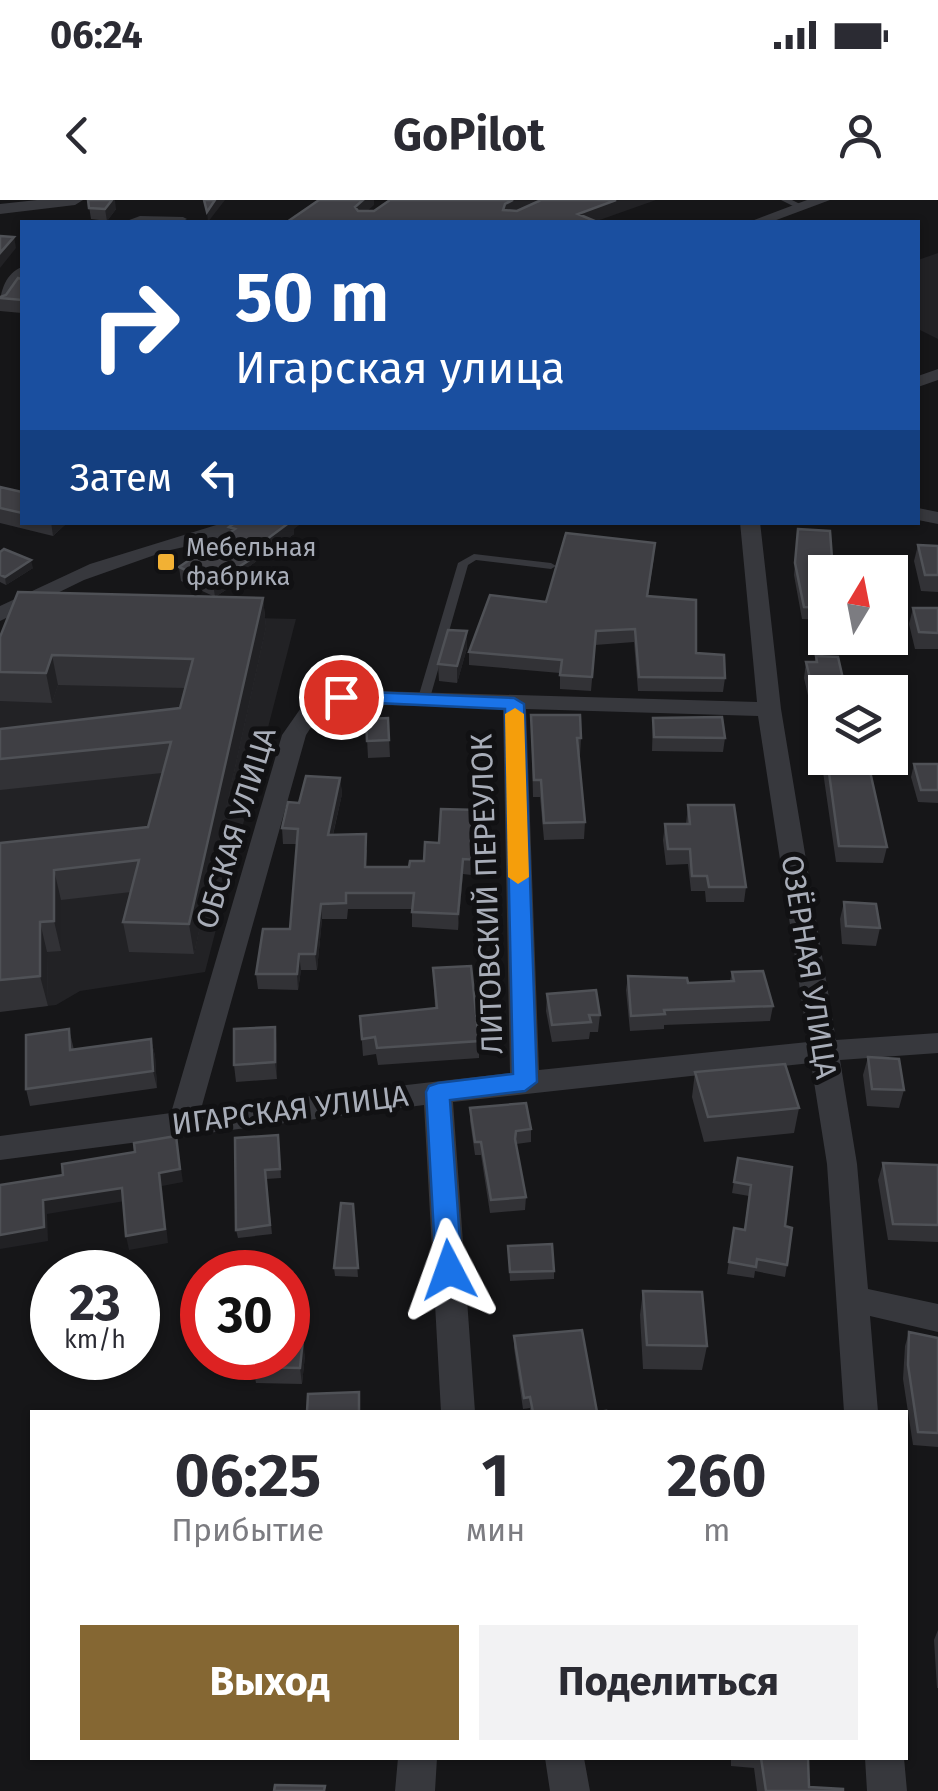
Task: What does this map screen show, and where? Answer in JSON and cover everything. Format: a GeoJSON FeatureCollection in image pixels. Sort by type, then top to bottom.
{"type":"FeatureCollection","features":[{"type":"Feature","properties":{"kind":"street"},"geometry":{"type":"LineString","coordinates":[[0,209],[74,200]]}},
{"type":"Feature","properties":{"kind":"street"},"geometry":{"type":"LineString","coordinates":[[59,220],[74,200]]}},
{"type":"Feature","properties":{"kind":"street"},"geometry":{"type":"LineString","coordinates":[[763,220],[822,200]]}},
{"type":"Feature","properties":{"kind":"street"},"geometry":{"type":"LineString","coordinates":[[0,302],[20,279]]}},
{"type":"Feature","properties":{"kind":"street"},"geometry":{"type":"LineString","coordinates":[[0,615],[36,591],[164,545],[224,534],[237,525]]}},
{"type":"Feature","properties":{"kind":"street","name":"ОЗЁРНАЯ УЛИЦА"},"geometry":{"type":"LineString","coordinates":[[750,525],[769,709],[842,1164],[861,1410]]}},
{"type":"Feature","properties":{"kind":"street","name":"ОБСКАЯ УЛИЦА"},"geometry":{"type":"LineString","coordinates":[[183,1122],[294,734],[310,710],[341,697],[769,709]]}},
{"type":"Feature","properties":{"kind":"street","name":"ЛИТОВСКИЙ ПЕРЕУЛОК"},"geometry":{"type":"LineString","coordinates":[[514,704],[525,1082]]}},
{"type":"Feature","properties":{"kind":"street","name":"ИГАРСКАЯ УЛИЦА"},"geometry":{"type":"LineString","coordinates":[[0,1148],[525,1082],[821,1050],[938,1043]]}},
{"type":"Feature","properties":{"kind":"street"},"geometry":{"type":"LineString","coordinates":[[438,1092],[458,1410]]}},
{"type":"Feature","properties":{"kind":"street"},"geometry":{"type":"LineString","coordinates":[[853,1299],[938,1318]]}},
{"type":"Feature","properties":{"kind":"street"},"geometry":{"type":"LineString","coordinates":[[416,1791],[418,1760]]}},
{"type":"Feature","properties":{"kind":"street"},"geometry":{"type":"LineString","coordinates":[[565,1760],[570,1791]]}},
{"type":"Feature","properties":{"kind":"street"},"geometry":{"type":"LineString","coordinates":[[884,1760],[887,1791]]}},
{"type":"Feature","properties":{"kind":"lane"},"geometry":{"type":"LineString","coordinates":[[785,200],[802,207]]}},
{"type":"Feature","properties":{"kind":"lane"},"geometry":{"type":"LineString","coordinates":[[134,220],[184,219]]}},
{"type":"Feature","properties":{"kind":"lane"},"geometry":{"type":"LineString","coordinates":[[424,698],[464,563],[474,558],[551,566]]}},
{"type":"Feature","properties":{"kind":"shaded area"},"geometry":{"type":"Polygon","coordinates":[[[938,253],[938,339],[920,330],[920,259],[938,253]]]}},
{"type":"Feature","properties":{"kind":"shaded area"},"geometry":{"type":"Polygon","coordinates":[[[29,612],[296,619],[205,972],[80,991],[56,1005],[0,1011],[0,634],[29,612]]]}},
{"type":"Feature","properties":{"kind":"building"},"geometry":{"type":"Polygon","coordinates":[[[88,200],[112,200],[105,209],[89,208],[88,200]]]}},
{"type":"Feature","properties":{"kind":"building"},"geometry":{"type":"Polygon","coordinates":[[[204,200],[215,200],[207,212],[204,200]]]}},
{"type":"Feature","properties":{"kind":"building"},"geometry":{"type":"Polygon","coordinates":[[[319,200],[363,200],[355,207],[358,211],[374,211],[390,200],[513,200],[503,210],[517,211],[541,200],[616,200],[578,214],[592,220],[290,220],[319,200]]]}},
{"type":"Feature","properties":{"kind":"building"},"geometry":{"type":"Polygon","coordinates":[[[0,236],[14,237],[0,253],[0,236]]]}},
{"type":"Feature","properties":{"kind":"building"},"geometry":{"type":"Polygon","coordinates":[[[20,278],[20,300],[0,298],[20,278]]]}},
{"type":"Feature","properties":{"kind":"building"},"geometry":{"type":"Polygon","coordinates":[[[0,487],[20,492],[20,513],[0,508],[0,487]]]}},
{"type":"Feature","properties":{"kind":"building"},"geometry":{"type":"Polygon","coordinates":[[[286,525],[247,554],[250,555],[243,559],[248,561],[213,583],[179,567],[235,529],[229,527],[286,525]]]}},
{"type":"Feature","properties":{"kind":"building"},"geometry":{"type":"Polygon","coordinates":[[[798,529],[830,531],[832,555],[808,555],[808,607],[804,607],[795,563],[798,529]]]}},
{"type":"Feature","properties":{"kind":"building"},"geometry":{"type":"Polygon","coordinates":[[[566,533],[655,543],[647,596],[696,600],[696,653],[724,655],[725,678],[639,677],[635,629],[596,631],[592,677],[560,675],[562,660],[469,652],[490,595],[546,602],[566,533]]]}},
{"type":"Feature","properties":{"kind":"building"},"geometry":{"type":"Polygon","coordinates":[[[918,545],[938,546],[938,575],[925,575],[918,545]]]}},
{"type":"Feature","properties":{"kind":"building"},"geometry":{"type":"Polygon","coordinates":[[[4,549],[31,560],[5,577],[0,575],[0,552],[4,549]]]}},
{"type":"Feature","properties":{"kind":"building"},"geometry":{"type":"Polygon","coordinates":[[[18,592],[263,598],[189,924],[123,922],[139,860],[54,870],[54,921],[40,922],[40,976],[0,980],[0,843],[148,827],[171,742],[0,759],[0,729],[180,708],[193,659],[52,655],[46,673],[0,672],[0,637],[18,592]]]}},
{"type":"Feature","properties":{"kind":"building"},"geometry":{"type":"Polygon","coordinates":[[[913,608],[938,608],[938,633],[919,632],[913,608]]]}},
{"type":"Feature","properties":{"kind":"building"},"geometry":{"type":"Polygon","coordinates":[[[448,630],[467,631],[457,666],[438,664],[448,630]]]}},
{"type":"Feature","properties":{"kind":"building"},"geometry":{"type":"Polygon","coordinates":[[[816,656],[838,657],[842,675],[809,675],[806,662],[817,662],[816,656]]]}},
{"type":"Feature","properties":{"kind":"building"},"geometry":{"type":"Polygon","coordinates":[[[531,715],[580,715],[581,738],[577,738],[585,822],[544,823],[541,780],[534,780],[531,715]]]}},
{"type":"Feature","properties":{"kind":"building"},"geometry":{"type":"Polygon","coordinates":[[[722,717],[725,738],[654,737],[653,718],[722,717]]]}},
{"type":"Feature","properties":{"kind":"building"},"geometry":{"type":"Polygon","coordinates":[[[388,718],[389,740],[367,741],[366,719],[388,718]]]}},
{"type":"Feature","properties":{"kind":"building"},"geometry":{"type":"Polygon","coordinates":[[[914,764],[938,764],[938,790],[921,790],[914,764]]]}},
{"type":"Feature","properties":{"kind":"building"},"geometry":{"type":"Polygon","coordinates":[[[829,775],[871,775],[887,847],[839,846],[829,775]]]}},
{"type":"Feature","properties":{"kind":"building"},"geometry":{"type":"Polygon","coordinates":[[[306,776],[340,778],[328,835],[366,834],[365,867],[409,867],[410,861],[424,861],[425,842],[439,843],[441,809],[479,810],[478,830],[484,831],[480,860],[463,859],[458,914],[412,912],[414,893],[346,893],[346,903],[321,904],[315,954],[299,954],[297,974],[256,974],[263,929],[290,929],[298,829],[282,828],[288,802],[299,803],[306,776]]]}},
{"type":"Feature","properties":{"kind":"building"},"geometry":{"type":"Polygon","coordinates":[[[688,805],[734,805],[746,887],[709,887],[707,876],[692,876],[690,849],[668,849],[665,824],[690,824],[688,805]]]}},
{"type":"Feature","properties":{"kind":"building"},"geometry":{"type":"Polygon","coordinates":[[[844,902],[876,904],[880,928],[846,926],[844,902]]]}},
{"type":"Feature","properties":{"kind":"building"},"geometry":{"type":"Polygon","coordinates":[[[471,966],[479,1041],[377,1048],[375,1037],[362,1039],[360,1016],[437,1008],[433,968],[471,966]]]}},
{"type":"Feature","properties":{"kind":"building"},"geometry":{"type":"Polygon","coordinates":[[[763,971],[773,1006],[664,1010],[665,1014],[631,1016],[628,976],[687,978],[688,983],[734,981],[732,972],[763,971]]]}},
{"type":"Feature","properties":{"kind":"building"},"geometry":{"type":"Polygon","coordinates":[[[596,990],[600,1015],[589,1015],[591,1022],[552,1025],[547,994],[596,990]]]}},
{"type":"Feature","properties":{"kind":"building"},"geometry":{"type":"Polygon","coordinates":[[[275,1027],[275,1062],[234,1065],[234,1029],[275,1027]]]}},
{"type":"Feature","properties":{"kind":"building"},"geometry":{"type":"Polygon","coordinates":[[[69,1029],[70,1050],[151,1039],[153,1071],[26,1089],[26,1035],[69,1029]]]}},
{"type":"Feature","properties":{"kind":"building"},"geometry":{"type":"Polygon","coordinates":[[[868,1057],[899,1059],[904,1090],[872,1089],[868,1057]]]}},
{"type":"Feature","properties":{"kind":"building"},"geometry":{"type":"Polygon","coordinates":[[[785,1064],[799,1108],[708,1117],[695,1072],[785,1064]]]}},
{"type":"Feature","properties":{"kind":"building"},"geometry":{"type":"Polygon","coordinates":[[[526,1103],[531,1129],[516,1131],[515,1139],[526,1197],[491,1200],[481,1142],[475,1142],[470,1108],[526,1103]]]}},
{"type":"Feature","properties":{"kind":"building"},"geometry":{"type":"Polygon","coordinates":[[[278,1135],[280,1169],[265,1170],[270,1225],[236,1230],[235,1138],[278,1135]]]}},
{"type":"Feature","properties":{"kind":"building"},"geometry":{"type":"Polygon","coordinates":[[[176,1136],[180,1169],[159,1173],[165,1229],[126,1236],[122,1188],[43,1200],[44,1227],[0,1235],[0,1185],[63,1175],[62,1164],[135,1152],[134,1143],[176,1136]]]}},
{"type":"Feature","properties":{"kind":"building"},"geometry":{"type":"Polygon","coordinates":[[[738,1158],[792,1167],[785,1226],[792,1228],[787,1265],[757,1259],[756,1267],[729,1262],[734,1228],[745,1230],[751,1185],[734,1182],[738,1158]]]}},
{"type":"Feature","properties":{"kind":"building"},"geometry":{"type":"Polygon","coordinates":[[[883,1163],[938,1165],[938,1225],[893,1224],[883,1163]]]}},
{"type":"Feature","properties":{"kind":"building"},"geometry":{"type":"Polygon","coordinates":[[[341,1203],[353,1204],[358,1268],[334,1268],[341,1203]]]}},
{"type":"Feature","properties":{"kind":"building"},"geometry":{"type":"Polygon","coordinates":[[[552,1244],[554,1271],[510,1272],[508,1246],[552,1244]]]}},
{"type":"Feature","properties":{"kind":"building"},"geometry":{"type":"Polygon","coordinates":[[[643,1291],[702,1292],[707,1346],[647,1345],[643,1291]]]}},
{"type":"Feature","properties":{"kind":"building"},"geometry":{"type":"Polygon","coordinates":[[[582,1330],[597,1410],[533,1410],[530,1397],[524,1398],[514,1336],[582,1330]]]}},
{"type":"Feature","properties":{"kind":"building"},"geometry":{"type":"Polygon","coordinates":[[[909,1332],[938,1338],[938,1433],[918,1432],[908,1365],[909,1332]]]}},
{"type":"Feature","properties":{"kind":"building"},"geometry":{"type":"Polygon","coordinates":[[[359,1392],[359,1410],[307,1410],[308,1394],[359,1392]]]}},
{"type":"Feature","properties":{"kind":"building"},"geometry":{"type":"Polygon","coordinates":[[[761,1760],[808,1760],[809,1787],[843,1789],[843,1791],[766,1791],[761,1760]]]}},
{"type":"Feature","properties":{"kind":"building"},"geometry":{"type":"Polygon","coordinates":[[[275,1785],[325,1786],[324,1791],[274,1791],[275,1785]]]}},
{"type":"Feature","properties":{"kind":"slow traffic"},"geometry":{"type":"LineString","coordinates":[[515,714],[518,877]]}},
{"type":"Feature","properties":{"kind":"place","name":"Мебельная фабрика"},"geometry":{"type":"Point","coordinates":[166,562]}},
{"type":"Feature","properties":{"kind":"route"},"geometry":{"type":"LineString","coordinates":[[341,697],[514,704],[525,1082],[438,1092],[449,1270]]}}]}
